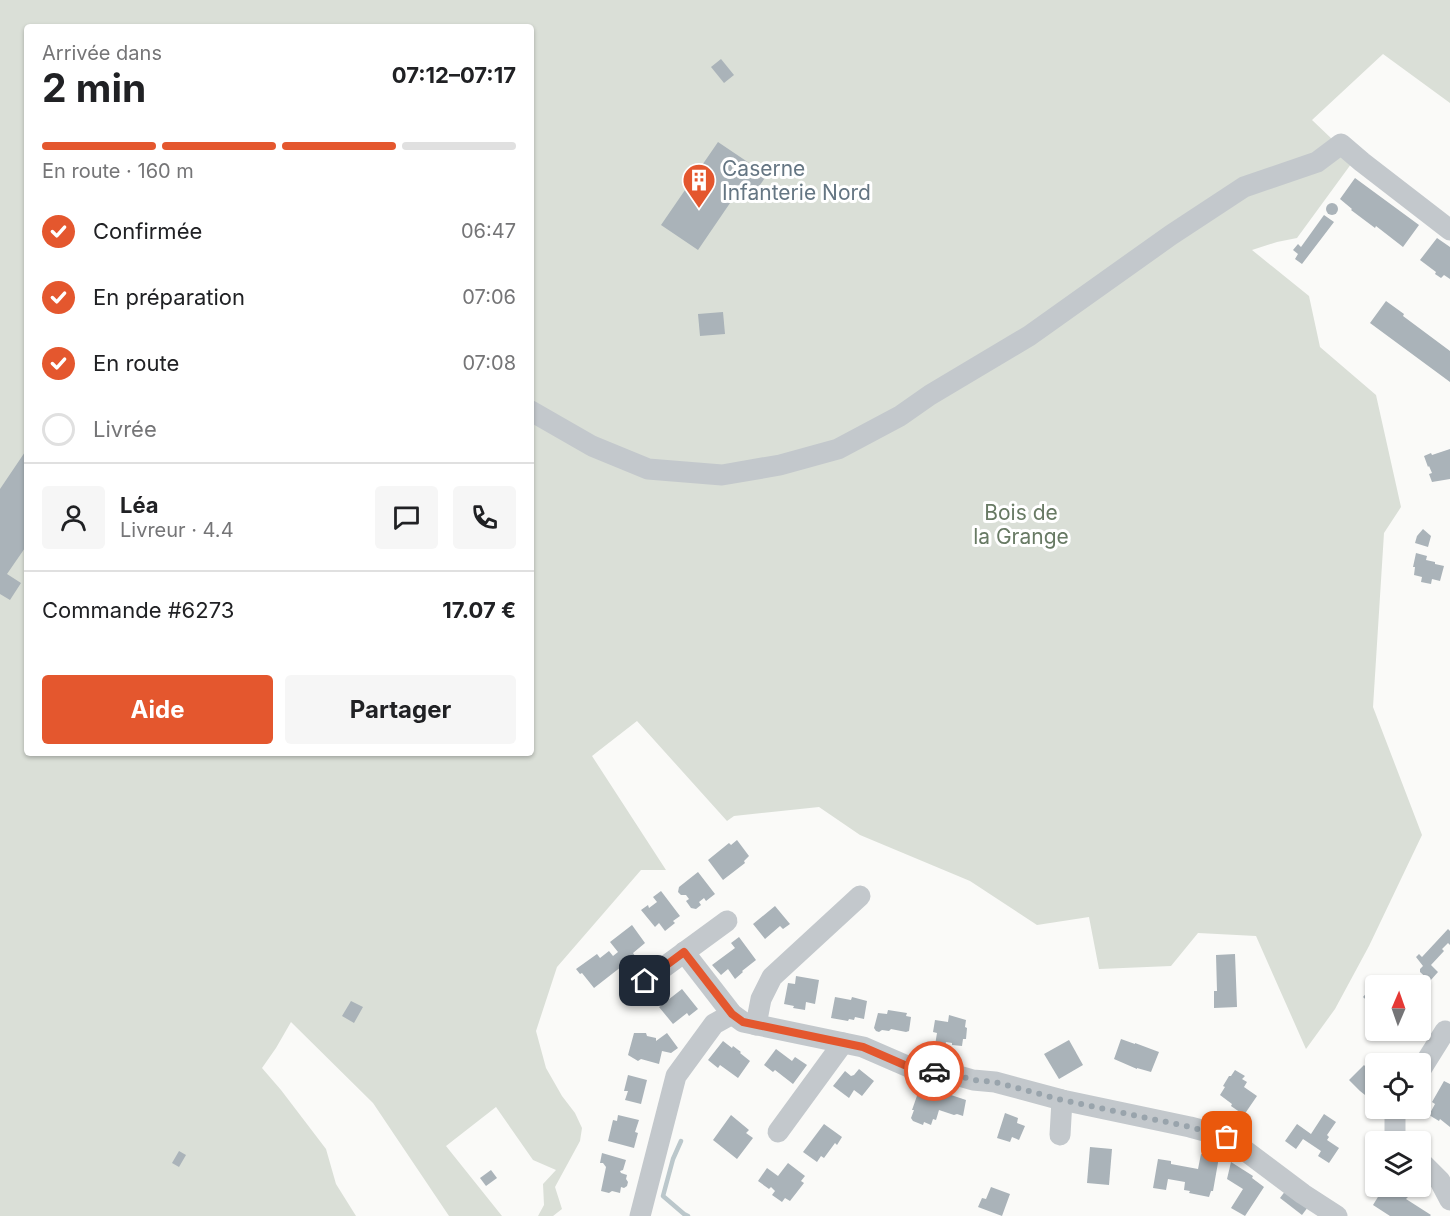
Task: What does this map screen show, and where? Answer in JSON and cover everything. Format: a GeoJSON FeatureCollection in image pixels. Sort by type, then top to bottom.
{"type":"FeatureCollection","features":[{"type":"Feature","properties":{"kind":"street"},"geometry":{"type":"LineString","coordinates":[[534,413],[592,446],[648,469],[722,475],[780,465],[838,449],[900,416],[930,395],[1029,336],[1171,235],[1244,187],[1317,162],[1341,144],[1450,230]]}},
{"type":"Feature","properties":{"kind":"street"},"geometry":{"type":"LineString","coordinates":[[756,1025],[761,999],[772,977],[860,896]]}},
{"type":"Feature","properties":{"kind":"street"},"geometry":{"type":"LineString","coordinates":[[645,981],[727,921]]}},
{"type":"Feature","properties":{"kind":"street"},"geometry":{"type":"LineString","coordinates":[[684,952],[732,1014],[743,1022],[863,1047],[916,1070],[945,1072],[973,1080],[995,1082],[1062,1100],[1227,1137],[1302,1194],[1336,1216]]}},
{"type":"Feature","properties":{"kind":"street"},"geometry":{"type":"LineString","coordinates":[[640,1216],[676,1076],[714,1024],[732,1014]]}},
{"type":"Feature","properties":{"kind":"street"},"geometry":{"type":"LineString","coordinates":[[1431,1053],[1445,1031]]}},
{"type":"Feature","properties":{"kind":"street"},"geometry":{"type":"LineString","coordinates":[[778,1132],[843,1042]]}},
{"type":"Feature","properties":{"kind":"street"},"geometry":{"type":"LineString","coordinates":[[1060,1135],[1062,1100]]}},
{"type":"Feature","properties":{"kind":"street"},"geometry":{"type":"LineString","coordinates":[[1431,1172],[1440,1181],[1450,1200]]}},
{"type":"Feature","properties":{"kind":"green space","name":"Bois de la Grange"},"geometry":{"type":"Polygon","coordinates":[[[0,0],[1450,0],[1450,103],[1383,54],[1312,120],[1354,160],[1297,238],[1252,250],[1309,296],[1320,347],[1376,395],[1401,507],[1384,533],[1373,707],[1422,835],[1369,946],[1335,1009],[1306,1049],[1256,936],[1198,933],[1171,966],[1099,969],[1089,917],[1037,925],[970,881],[860,835],[819,807],[734,816],[727,821],[637,721],[592,756],[666,870],[641,870],[557,967],[536,1031],[546,1068],[582,1128],[580,1141],[555,1187],[562,1209],[553,1216],[538,1216],[544,1205],[543,1184],[556,1170],[533,1160],[496,1107],[446,1146],[502,1216],[449,1216],[373,1103],[291,1022],[262,1068],[326,1149],[336,1184],[356,1216],[0,1216],[0,0]]]}},
{"type":"Feature","properties":{"kind":"building"},"geometry":{"type":"Polygon","coordinates":[[[721,59],[734,75],[724,83],[711,67],[721,59]]]}},
{"type":"Feature","properties":{"kind":"building","name":"Caserne Infanterie Nord"},"geometry":{"type":"Polygon","coordinates":[[[718,142],[767,175],[755,192],[743,184],[698,250],[661,225],[718,142]]]}},
{"type":"Feature","properties":{"kind":"building"},"geometry":{"type":"Polygon","coordinates":[[[1355,178],[1419,225],[1403,247],[1351,210],[1340,199],[1355,178]]]}},
{"type":"Feature","properties":{"kind":"building"},"geometry":{"type":"Polygon","coordinates":[[[1334,203],[1338,209],[1334,215],[1330,215],[1326,207],[1334,203]]]}},
{"type":"Feature","properties":{"kind":"building"},"geometry":{"type":"Polygon","coordinates":[[[1324,215],[1334,222],[1302,264],[1295,259],[1298,254],[1293,250],[1298,244],[1301,247],[1324,215]]]}},
{"type":"Feature","properties":{"kind":"building"},"geometry":{"type":"Polygon","coordinates":[[[1437,238],[1450,247],[1450,279],[1444,275],[1441,278],[1420,260],[1437,238]]]}},
{"type":"Feature","properties":{"kind":"building"},"geometry":{"type":"Polygon","coordinates":[[[1386,301],[1450,351],[1450,382],[1370,323],[1386,301]]]}},
{"type":"Feature","properties":{"kind":"building"},"geometry":{"type":"Polygon","coordinates":[[[723,312],[725,334],[700,336],[698,314],[723,312]]]}},
{"type":"Feature","properties":{"kind":"building"},"geometry":{"type":"Polygon","coordinates":[[[1450,449],[1450,479],[1432,482],[1429,474],[1432,473],[1424,456],[1450,449]]]}},
{"type":"Feature","properties":{"kind":"building"},"geometry":{"type":"Polygon","coordinates":[[[24,453],[24,549],[7,574],[21,583],[10,600],[0,594],[0,489],[24,453]]]}},
{"type":"Feature","properties":{"kind":"building"},"geometry":{"type":"Polygon","coordinates":[[[1423,529],[1431,536],[1428,547],[1415,543],[1423,529]]]}},
{"type":"Feature","properties":{"kind":"building"},"geometry":{"type":"Polygon","coordinates":[[[1416,553],[1427,556],[1426,560],[1444,566],[1440,581],[1432,579],[1431,584],[1421,582],[1422,577],[1414,575],[1416,553]]]}},
{"type":"Feature","properties":{"kind":"building"},"geometry":{"type":"Polygon","coordinates":[[[737,840],[749,856],[744,861],[745,863],[723,880],[708,860],[729,843],[731,845],[737,840]]]}},
{"type":"Feature","properties":{"kind":"building"},"geometry":{"type":"Polygon","coordinates":[[[698,872],[715,894],[706,901],[704,898],[696,909],[691,908],[686,901],[689,899],[686,895],[678,892],[679,887],[698,872]]]}},
{"type":"Feature","properties":{"kind":"building"},"geometry":{"type":"Polygon","coordinates":[[[661,891],[680,916],[665,931],[659,923],[655,927],[641,910],[657,902],[653,897],[661,891]]]}},
{"type":"Feature","properties":{"kind":"building"},"geometry":{"type":"Polygon","coordinates":[[[775,906],[790,924],[783,929],[780,926],[765,939],[753,924],[775,906]]]}},
{"type":"Feature","properties":{"kind":"building"},"geometry":{"type":"Polygon","coordinates":[[[632,925],[645,943],[633,953],[635,956],[594,988],[576,969],[597,954],[600,958],[609,951],[613,956],[618,952],[610,942],[632,925]]]}},
{"type":"Feature","properties":{"kind":"building"},"geometry":{"type":"Polygon","coordinates":[[[1448,929],[1450,931],[1450,945],[1448,943],[1442,949],[1444,951],[1431,965],[1438,972],[1431,980],[1431,975],[1423,975],[1420,972],[1423,966],[1416,957],[1419,954],[1422,957],[1448,929]]]}},
{"type":"Feature","properties":{"kind":"building"},"geometry":{"type":"Polygon","coordinates":[[[739,937],[756,960],[735,979],[728,969],[721,975],[712,965],[735,948],[731,943],[739,937]]]}},
{"type":"Feature","properties":{"kind":"building"},"geometry":{"type":"Polygon","coordinates":[[[1235,954],[1237,1007],[1214,1008],[1214,991],[1217,991],[1216,955],[1235,954]]]}},
{"type":"Feature","properties":{"kind":"building"},"geometry":{"type":"Polygon","coordinates":[[[796,976],[819,980],[815,1004],[806,1002],[805,1010],[784,1004],[788,983],[795,984],[796,976]]]}},
{"type":"Feature","properties":{"kind":"building"},"geometry":{"type":"Polygon","coordinates":[[[682,989],[698,1009],[689,1016],[687,1013],[673,1024],[659,1007],[682,989]]]}},
{"type":"Feature","properties":{"kind":"building"},"geometry":{"type":"Polygon","coordinates":[[[835,997],[851,1000],[852,997],[867,1001],[864,1019],[855,1017],[854,1020],[849,1019],[848,1021],[831,1018],[835,997]]]}},
{"type":"Feature","properties":{"kind":"building"},"geometry":{"type":"Polygon","coordinates":[[[351,1001],[363,1007],[354,1023],[342,1016],[351,1001]]]}},
{"type":"Feature","properties":{"kind":"building"},"geometry":{"type":"Polygon","coordinates":[[[888,1010],[907,1013],[906,1016],[911,1017],[909,1031],[891,1029],[876,1031],[874,1028],[878,1013],[887,1014],[888,1010]]]}},
{"type":"Feature","properties":{"kind":"building"},"geometry":{"type":"Polygon","coordinates":[[[949,1015],[966,1020],[966,1039],[963,1039],[962,1046],[946,1042],[945,1046],[935,1045],[937,1033],[933,1032],[935,1020],[948,1022],[949,1015]]]}},
{"type":"Feature","properties":{"kind":"building"},"geometry":{"type":"Polygon","coordinates":[[[634,1033],[646,1033],[647,1036],[656,1038],[656,1041],[667,1033],[678,1048],[671,1053],[662,1051],[659,1064],[641,1059],[638,1061],[628,1055],[634,1033]]]}},
{"type":"Feature","properties":{"kind":"building"},"geometry":{"type":"Polygon","coordinates":[[[1121,1039],[1159,1052],[1151,1072],[1137,1069],[1114,1059],[1121,1039]]]}},
{"type":"Feature","properties":{"kind":"building"},"geometry":{"type":"Polygon","coordinates":[[[1069,1040],[1083,1065],[1059,1079],[1044,1054],[1069,1040]]]}},
{"type":"Feature","properties":{"kind":"building"},"geometry":{"type":"Polygon","coordinates":[[[723,1041],[732,1048],[733,1046],[750,1061],[738,1078],[720,1065],[718,1068],[708,1060],[723,1041]]]}},
{"type":"Feature","properties":{"kind":"building"},"geometry":{"type":"Polygon","coordinates":[[[776,1049],[792,1061],[795,1057],[807,1065],[793,1084],[775,1070],[773,1072],[764,1065],[776,1049]]]}},
{"type":"Feature","properties":{"kind":"building"},"geometry":{"type":"Polygon","coordinates":[[[1365,1066],[1365,1095],[1349,1080],[1365,1066]]]}},
{"type":"Feature","properties":{"kind":"building"},"geometry":{"type":"Polygon","coordinates":[[[859,1069],[874,1081],[862,1096],[854,1090],[849,1098],[833,1086],[845,1071],[851,1076],[859,1069]]]}},
{"type":"Feature","properties":{"kind":"building"},"geometry":{"type":"Polygon","coordinates":[[[1235,1070],[1245,1076],[1242,1079],[1247,1082],[1244,1087],[1257,1096],[1244,1115],[1220,1095],[1229,1076],[1235,1070]]]}},
{"type":"Feature","properties":{"kind":"building"},"geometry":{"type":"Polygon","coordinates":[[[628,1075],[647,1080],[641,1104],[625,1100],[628,1091],[624,1091],[628,1075]]]}},
{"type":"Feature","properties":{"kind":"building"},"geometry":{"type":"Polygon","coordinates":[[[1444,1081],[1450,1084],[1450,1127],[1440,1119],[1439,1121],[1431,1116],[1435,1104],[1432,1102],[1444,1081]]]}},
{"type":"Feature","properties":{"kind":"building"},"geometry":{"type":"Polygon","coordinates":[[[938,1087],[946,1090],[948,1094],[966,1100],[963,1116],[939,1110],[936,1120],[933,1119],[931,1125],[913,1121],[911,1118],[914,1110],[912,1110],[918,1093],[929,1097],[932,1094],[935,1095],[938,1087]]]}},
{"type":"Feature","properties":{"kind":"building"},"geometry":{"type":"Polygon","coordinates":[[[1005,1113],[1018,1118],[1017,1123],[1025,1126],[1019,1140],[1012,1137],[1010,1142],[997,1138],[1005,1113]]]}},
{"type":"Feature","properties":{"kind":"building"},"geometry":{"type":"Polygon","coordinates":[[[1324,1114],[1336,1122],[1327,1135],[1329,1137],[1327,1140],[1339,1148],[1329,1163],[1318,1156],[1321,1151],[1303,1139],[1296,1149],[1285,1141],[1297,1124],[1311,1134],[1324,1114]]]}},
{"type":"Feature","properties":{"kind":"building"},"geometry":{"type":"Polygon","coordinates":[[[618,1115],[639,1120],[635,1132],[638,1133],[634,1148],[608,1141],[613,1120],[617,1121],[618,1115]]]}},
{"type":"Feature","properties":{"kind":"building"},"geometry":{"type":"Polygon","coordinates":[[[731,1115],[749,1130],[746,1133],[753,1138],[737,1159],[713,1140],[731,1115]]]}},
{"type":"Feature","properties":{"kind":"building"},"geometry":{"type":"Polygon","coordinates":[[[824,1124],[842,1137],[824,1158],[821,1156],[817,1162],[803,1152],[824,1124]]]}},
{"type":"Feature","properties":{"kind":"building"},"geometry":{"type":"Polygon","coordinates":[[[1090,1147],[1112,1149],[1109,1185],[1087,1183],[1090,1147]]]}},
{"type":"Feature","properties":{"kind":"building"},"geometry":{"type":"Polygon","coordinates":[[[179,1151],[186,1155],[179,1167],[172,1163],[179,1151]]]}},
{"type":"Feature","properties":{"kind":"building"},"geometry":{"type":"Polygon","coordinates":[[[602,1153],[626,1160],[623,1170],[620,1171],[627,1175],[628,1182],[627,1186],[621,1187],[620,1193],[601,1191],[606,1167],[600,1163],[602,1153]]]}},
{"type":"Feature","properties":{"kind":"building"},"geometry":{"type":"Polygon","coordinates":[[[1201,1154],[1219,1157],[1213,1191],[1209,1197],[1189,1193],[1190,1191],[1184,1190],[1185,1182],[1168,1179],[1166,1190],[1153,1188],[1158,1159],[1198,1169],[1201,1154]]]}},
{"type":"Feature","properties":{"kind":"building"},"geometry":{"type":"Polygon","coordinates":[[[1231,1162],[1253,1176],[1252,1178],[1264,1187],[1245,1216],[1231,1208],[1243,1189],[1227,1179],[1231,1162]]]}},
{"type":"Feature","properties":{"kind":"building"},"geometry":{"type":"Polygon","coordinates":[[[788,1163],[805,1176],[801,1181],[804,1183],[790,1201],[785,1198],[782,1202],[772,1195],[775,1191],[771,1187],[769,1189],[758,1181],[767,1168],[778,1176],[788,1163]]]}},
{"type":"Feature","properties":{"kind":"building"},"geometry":{"type":"Polygon","coordinates":[[[491,1170],[497,1178],[486,1186],[480,1178],[491,1170]]]}},
{"type":"Feature","properties":{"kind":"building"},"geometry":{"type":"Polygon","coordinates":[[[991,1187],[1010,1194],[1002,1216],[978,1207],[982,1198],[986,1199],[991,1187]]]}},
{"type":"Feature","properties":{"kind":"building"},"geometry":{"type":"Polygon","coordinates":[[[1286,1190],[1308,1207],[1302,1215],[1280,1198],[1286,1190]]]}},
{"type":"Feature","properties":{"kind":"building"},"geometry":{"type":"Polygon","coordinates":[[[1378,1197],[1408,1197],[1406,1199],[1431,1215],[1390,1216],[1373,1205],[1378,1197]]]}},
{"type":"Feature","properties":{"kind":"waterway"},"geometry":{"type":"LineString","coordinates":[[681,1141],[673,1159],[663,1196],[688,1216]]}},
{"type":"Feature","properties":{"kind":"way so far"},"geometry":{"type":"LineString","coordinates":[[934,1071],[973,1080],[995,1082],[1062,1100],[1227,1137]]}},
{"type":"Feature","properties":{"kind":"place","name":"Caserne Infanterie Nord"},"geometry":{"type":"Point","coordinates":[699,209]}},
{"type":"Feature","properties":{"kind":"route"},"geometry":{"type":"LineString","coordinates":[[645,981],[684,952],[732,1014],[743,1022],[863,1047],[916,1070],[934,1071]]}}]}
